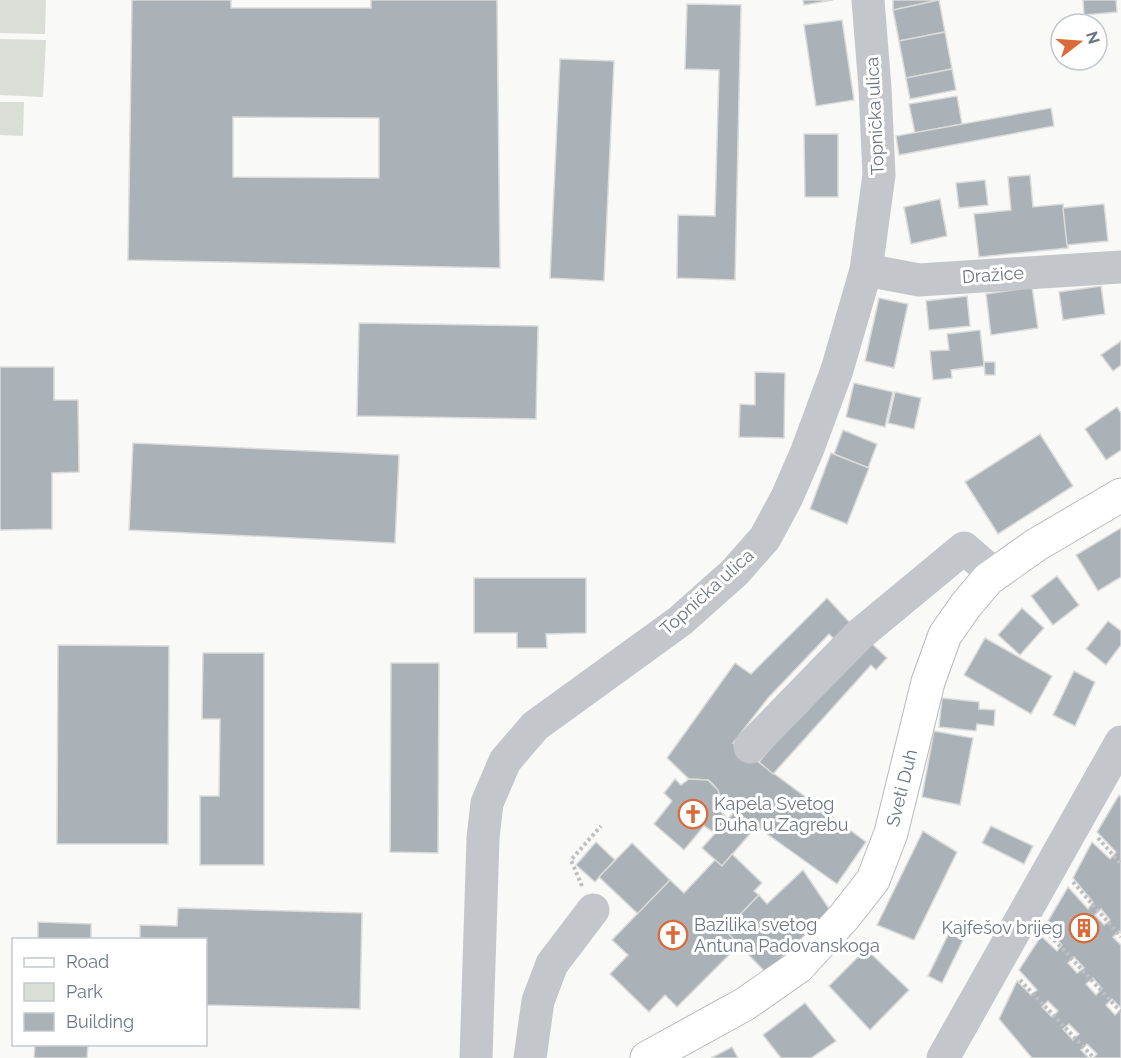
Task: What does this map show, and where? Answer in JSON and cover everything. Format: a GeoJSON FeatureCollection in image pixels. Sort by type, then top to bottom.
{"type":"FeatureCollection","features":[{"type":"Feature","properties":{"kind":"main road","name":"Sveti Duh"},"geometry":{"type":"LineString","coordinates":[[647,1058],[744,1004],[798,967],[844,917],[873,880],[891,833],[928,682],[945,635],[966,605],[994,574],[1036,545],[1121,495]]}},
{"type":"Feature","properties":{"kind":"street","name":"Topnička ulica"},"geometry":{"type":"LineString","coordinates":[[476,1058],[483,838],[487,803],[505,761],[535,726],[680,621],[735,572],[765,538],[807,452],[837,370],[866,270],[879,175],[868,0]]}},
{"type":"Feature","properties":{"kind":"street","name":"Dražice"},"geometry":{"type":"LineString","coordinates":[[866,270],[919,280],[1121,267]]}},
{"type":"Feature","properties":{"kind":"street"},"geometry":{"type":"LineString","coordinates":[[750,747],[859,635],[964,548],[994,574]]}},
{"type":"Feature","properties":{"kind":"street"},"geometry":{"type":"LineString","coordinates":[[943,1058],[1121,742]]}},
{"type":"Feature","properties":{"kind":"street"},"geometry":{"type":"LineString","coordinates":[[530,1058],[538,1001],[552,964],[593,910]]}},
{"type":"Feature","properties":{"kind":"path"},"geometry":{"type":"LineString","coordinates":[[571,861],[602,826]]}},
{"type":"Feature","properties":{"kind":"path"},"geometry":{"type":"LineString","coordinates":[[1094,834],[1121,864]]}},
{"type":"Feature","properties":{"kind":"path"},"geometry":{"type":"LineString","coordinates":[[1070,879],[1121,937]]}},
{"type":"Feature","properties":{"kind":"path"},"geometry":{"type":"LineString","coordinates":[[1043,928],[1121,1012]]}},
{"type":"Feature","properties":{"kind":"path"},"geometry":{"type":"LineString","coordinates":[[1017,976],[1094,1058]]}},
{"type":"Feature","properties":{"kind":"green space"},"geometry":{"type":"Polygon","coordinates":[[[0,0],[46,0],[45,34],[0,33],[0,0]]]}},
{"type":"Feature","properties":{"kind":"green space"},"geometry":{"type":"Polygon","coordinates":[[[0,39],[46,40],[43,97],[0,95],[0,39]]]}},
{"type":"Feature","properties":{"kind":"green space"},"geometry":{"type":"Polygon","coordinates":[[[0,102],[24,102],[23,136],[0,135],[0,102]]]}},
{"type":"Feature","properties":{"kind":"building"},"geometry":{"type":"Polygon","coordinates":[[[132,0],[231,0],[231,8],[371,8],[371,0],[497,0],[500,268],[128,260],[132,0]],[[233,117],[233,177],[379,178],[379,118],[233,117]]]}},
{"type":"Feature","properties":{"kind":"building"},"geometry":{"type":"Polygon","coordinates":[[[803,0],[833,0],[804,5],[803,0]]]}},
{"type":"Feature","properties":{"kind":"building"},"geometry":{"type":"Polygon","coordinates":[[[893,0],[939,0],[893,10],[893,0]]]}},
{"type":"Feature","properties":{"kind":"building"},"geometry":{"type":"Polygon","coordinates":[[[939,0],[945,32],[899,41],[893,10],[939,0]]]}},
{"type":"Feature","properties":{"kind":"building"},"geometry":{"type":"Polygon","coordinates":[[[1083,0],[1116,0],[1117,12],[1084,12],[1083,0]]]}},
{"type":"Feature","properties":{"kind":"building"},"geometry":{"type":"Polygon","coordinates":[[[687,4],[741,5],[735,280],[677,278],[678,215],[715,216],[719,70],[685,69],[687,4]]]}},
{"type":"Feature","properties":{"kind":"building"},"geometry":{"type":"Polygon","coordinates":[[[842,20],[854,100],[816,106],[804,25],[842,20]]]}},
{"type":"Feature","properties":{"kind":"building"},"geometry":{"type":"Polygon","coordinates":[[[945,32],[952,69],[906,78],[899,41],[945,32]]]}},
{"type":"Feature","properties":{"kind":"building"},"geometry":{"type":"Polygon","coordinates":[[[560,59],[614,61],[604,281],[550,278],[560,59]]]}},
{"type":"Feature","properties":{"kind":"building"},"geometry":{"type":"Polygon","coordinates":[[[952,69],[956,90],[910,99],[906,78],[952,69]]]}},
{"type":"Feature","properties":{"kind":"building"},"geometry":{"type":"Polygon","coordinates":[[[957,96],[962,124],[915,133],[909,104],[957,96]]]}},
{"type":"Feature","properties":{"kind":"building"},"geometry":{"type":"Polygon","coordinates":[[[1051,108],[1054,126],[899,155],[896,136],[1051,108]]]}},
{"type":"Feature","properties":{"kind":"building"},"geometry":{"type":"Polygon","coordinates":[[[804,134],[838,134],[838,197],[805,197],[804,134]]]}},
{"type":"Feature","properties":{"kind":"building"},"geometry":{"type":"Polygon","coordinates":[[[1030,175],[1033,207],[1063,204],[1068,248],[979,257],[974,214],[1011,210],[1008,177],[1030,175]]]}},
{"type":"Feature","properties":{"kind":"building"},"geometry":{"type":"Polygon","coordinates":[[[985,180],[988,205],[959,208],[956,183],[985,180]]]}},
{"type":"Feature","properties":{"kind":"building"},"geometry":{"type":"Polygon","coordinates":[[[940,199],[947,236],[911,244],[904,207],[940,199]]]}},
{"type":"Feature","properties":{"kind":"building"},"geometry":{"type":"Polygon","coordinates":[[[1104,204],[1108,241],[1067,245],[1063,208],[1104,204]]]}},
{"type":"Feature","properties":{"kind":"building"},"geometry":{"type":"Polygon","coordinates":[[[1101,286],[1105,314],[1063,320],[1059,292],[1101,286]]]}},
{"type":"Feature","properties":{"kind":"building"},"geometry":{"type":"Polygon","coordinates":[[[1032,287],[1038,328],[991,335],[986,294],[1032,287]]]}},
{"type":"Feature","properties":{"kind":"building"},"geometry":{"type":"Polygon","coordinates":[[[967,296],[970,326],[929,330],[926,301],[967,296]]]}},
{"type":"Feature","properties":{"kind":"building"},"geometry":{"type":"Polygon","coordinates":[[[879,298],[908,304],[894,368],[865,361],[879,298]]]}},
{"type":"Feature","properties":{"kind":"building"},"geometry":{"type":"Polygon","coordinates":[[[359,323],[538,326],[536,419],[357,416],[359,323]]]}},
{"type":"Feature","properties":{"kind":"building"},"geometry":{"type":"Polygon","coordinates":[[[980,330],[984,366],[951,370],[952,378],[933,380],[930,351],[949,350],[947,334],[980,330]]]}},
{"type":"Feature","properties":{"kind":"building"},"geometry":{"type":"Polygon","coordinates":[[[1121,341],[1121,365],[1113,371],[1101,355],[1121,341]]]}},
{"type":"Feature","properties":{"kind":"building"},"geometry":{"type":"Polygon","coordinates":[[[984,362],[995,362],[995,375],[985,375],[984,362]]]}},
{"type":"Feature","properties":{"kind":"building"},"geometry":{"type":"Polygon","coordinates":[[[0,367],[54,367],[54,400],[78,400],[79,472],[52,473],[52,529],[0,530],[0,367]]]}},
{"type":"Feature","properties":{"kind":"building"},"geometry":{"type":"Polygon","coordinates":[[[755,372],[785,373],[784,438],[739,437],[740,404],[755,405],[755,372]]]}},
{"type":"Feature","properties":{"kind":"building"},"geometry":{"type":"Polygon","coordinates":[[[854,383],[893,392],[885,427],[846,417],[854,383]]]}},
{"type":"Feature","properties":{"kind":"building"},"geometry":{"type":"Polygon","coordinates":[[[895,392],[921,398],[914,429],[888,423],[895,392]]]}},
{"type":"Feature","properties":{"kind":"building"},"geometry":{"type":"Polygon","coordinates":[[[1117,407],[1121,413],[1121,450],[1106,460],[1085,429],[1117,407]]]}},
{"type":"Feature","properties":{"kind":"building"},"geometry":{"type":"Polygon","coordinates":[[[843,430],[877,444],[868,468],[834,454],[843,430]]]}},
{"type":"Feature","properties":{"kind":"building"},"geometry":{"type":"Polygon","coordinates":[[[1040,434],[1073,486],[998,534],[965,482],[1040,434]]]}},
{"type":"Feature","properties":{"kind":"building"},"geometry":{"type":"Polygon","coordinates":[[[133,443],[399,455],[395,543],[129,530],[133,443]]]}},
{"type":"Feature","properties":{"kind":"building"},"geometry":{"type":"Polygon","coordinates":[[[831,453],[869,468],[847,524],[810,509],[831,453]]]}},
{"type":"Feature","properties":{"kind":"building"},"geometry":{"type":"Polygon","coordinates":[[[1121,528],[1121,577],[1098,591],[1076,555],[1121,528]]]}},
{"type":"Feature","properties":{"kind":"building"},"geometry":{"type":"Polygon","coordinates":[[[1057,576],[1079,605],[1053,625],[1031,596],[1057,576]]]}},
{"type":"Feature","properties":{"kind":"building"},"geometry":{"type":"Polygon","coordinates":[[[474,578],[586,578],[586,633],[546,634],[547,648],[517,648],[517,633],[474,633],[474,578]]]}},
{"type":"Feature","properties":{"kind":"building"},"geometry":{"type":"Polygon","coordinates":[[[827,598],[853,626],[839,644],[829,634],[768,698],[733,743],[866,842],[837,884],[735,811],[721,799],[714,785],[708,780],[689,779],[667,758],[735,663],[751,674],[827,598]]]}},
{"type":"Feature","properties":{"kind":"building"},"geometry":{"type":"Polygon","coordinates":[[[1022,608],[1044,628],[1020,655],[998,635],[1022,608]]]}},
{"type":"Feature","properties":{"kind":"building"},"geometry":{"type":"Polygon","coordinates":[[[1108,621],[1121,631],[1121,645],[1106,665],[1086,649],[1108,621]]]}},
{"type":"Feature","properties":{"kind":"building"},"geometry":{"type":"Polygon","coordinates":[[[865,637],[887,658],[876,670],[871,665],[773,774],[759,762],[865,637]]]}},
{"type":"Feature","properties":{"kind":"building"},"geometry":{"type":"Polygon","coordinates":[[[985,638],[1052,676],[1031,714],[964,675],[985,638]]]}},
{"type":"Feature","properties":{"kind":"building"},"geometry":{"type":"Polygon","coordinates":[[[58,645],[169,646],[168,844],[57,844],[58,645]]]}},
{"type":"Feature","properties":{"kind":"building"},"geometry":{"type":"Polygon","coordinates":[[[203,653],[264,653],[264,865],[200,865],[200,796],[219,796],[220,719],[202,719],[203,653]]]}},
{"type":"Feature","properties":{"kind":"building"},"geometry":{"type":"Polygon","coordinates":[[[391,663],[439,663],[438,853],[390,852],[391,663]]]}},
{"type":"Feature","properties":{"kind":"building"},"geometry":{"type":"Polygon","coordinates":[[[1074,671],[1095,682],[1075,726],[1053,715],[1074,671]]]}},
{"type":"Feature","properties":{"kind":"building"},"geometry":{"type":"Polygon","coordinates":[[[942,698],[979,702],[979,709],[995,710],[994,726],[977,724],[976,731],[939,727],[942,698]]]}},
{"type":"Feature","properties":{"kind":"building"},"geometry":{"type":"Polygon","coordinates":[[[934,731],[973,738],[960,805],[922,797],[934,731]]]}},
{"type":"Feature","properties":{"kind":"building","name":"Kapela Svetog Duha u Zagrebu"},"geometry":{"type":"Polygon","coordinates":[[[675,779],[681,785],[689,779],[708,780],[718,790],[721,799],[719,810],[728,819],[715,833],[704,826],[684,850],[654,824],[672,801],[664,793],[675,779]]]}},
{"type":"Feature","properties":{"kind":"building","name":"Kajfešov brijeg"},"geometry":{"type":"Polygon","coordinates":[[[1119,795],[1121,797],[1121,933],[1119,931],[1113,937],[1121,945],[1121,1008],[1112,999],[1106,1005],[1115,1015],[1121,1009],[1121,1058],[1093,1058],[1097,1054],[1087,1044],[1081,1050],[1089,1058],[1032,1058],[999,1019],[1017,981],[1031,995],[1037,990],[1019,970],[1041,936],[1057,951],[1062,945],[1045,926],[1068,887],[1088,909],[1093,902],[1073,878],[1092,842],[1110,859],[1116,852],[1097,832],[1119,795]],[[1101,909],[1095,915],[1104,925],[1110,920],[1101,909]],[[1074,957],[1068,963],[1077,973],[1084,968],[1074,957]],[[1093,978],[1086,984],[1096,995],[1102,989],[1093,978]],[[1048,1001],[1042,1007],[1052,1017],[1058,1011],[1048,1001]],[[1069,1024],[1063,1029],[1073,1040],[1079,1034],[1069,1024]]]}},
{"type":"Feature","properties":{"kind":"building"},"geometry":{"type":"Polygon","coordinates":[[[735,811],[756,827],[722,866],[702,848],[735,811]]]}},
{"type":"Feature","properties":{"kind":"building"},"geometry":{"type":"Polygon","coordinates":[[[991,826],[1033,846],[1024,864],[982,843],[991,826]]]}},
{"type":"Feature","properties":{"kind":"building"},"geometry":{"type":"Polygon","coordinates":[[[923,831],[957,852],[914,940],[877,925],[923,831]]]}},
{"type":"Feature","properties":{"kind":"building"},"geometry":{"type":"Polygon","coordinates":[[[596,842],[615,860],[595,882],[576,865],[596,842]]]}},
{"type":"Feature","properties":{"kind":"building"},"geometry":{"type":"Polygon","coordinates":[[[632,843],[670,880],[638,914],[599,877],[632,843]]]}},
{"type":"Feature","properties":{"kind":"building","name":"Bazilika svetog Antuna Padovanskoga"},"geometry":{"type":"Polygon","coordinates":[[[732,854],[762,883],[754,891],[759,895],[725,930],[739,945],[677,1007],[665,995],[649,1012],[610,974],[628,955],[612,940],[670,880],[684,893],[715,860],[722,866],[732,854]]]}},
{"type":"Feature","properties":{"kind":"building"},"geometry":{"type":"Polygon","coordinates":[[[803,870],[830,910],[766,973],[725,930],[759,895],[767,904],[803,870]]]}},
{"type":"Feature","properties":{"kind":"building"},"geometry":{"type":"Polygon","coordinates":[[[178,908],[362,913],[360,1009],[207,1005],[207,938],[140,938],[140,925],[177,926],[178,908]]]}},
{"type":"Feature","properties":{"kind":"building"},"geometry":{"type":"Polygon","coordinates":[[[38,922],[91,924],[91,938],[38,938],[38,922]]]}},
{"type":"Feature","properties":{"kind":"building"},"geometry":{"type":"Polygon","coordinates":[[[949,933],[963,940],[942,983],[928,976],[949,933]]]}},
{"type":"Feature","properties":{"kind":"building"},"geometry":{"type":"Polygon","coordinates":[[[866,949],[909,990],[870,1030],[829,986],[866,949]]]}},
{"type":"Feature","properties":{"kind":"building"},"geometry":{"type":"Polygon","coordinates":[[[805,1003],[836,1041],[811,1058],[781,1058],[763,1035],[805,1003]]]}},
{"type":"Feature","properties":{"kind":"building"},"geometry":{"type":"Polygon","coordinates":[[[35,1046],[88,1046],[87,1058],[34,1058],[35,1046]]]}},
{"type":"Feature","properties":{"kind":"building"},"geometry":{"type":"Polygon","coordinates":[[[732,1047],[738,1058],[711,1058],[732,1047]]]}},
{"type":"Feature","properties":{"kind":"place","name":"Kapela Svetog Duha u Zagrebu"},"geometry":{"type":"Point","coordinates":[693,814]}},
{"type":"Feature","properties":{"kind":"place","name":"Kajfešov brijeg"},"geometry":{"type":"Point","coordinates":[1084,928]}},
{"type":"Feature","properties":{"kind":"place","name":"Bazilika svetog Antuna Padovanskoga"},"geometry":{"type":"Point","coordinates":[673,935]}}]}
